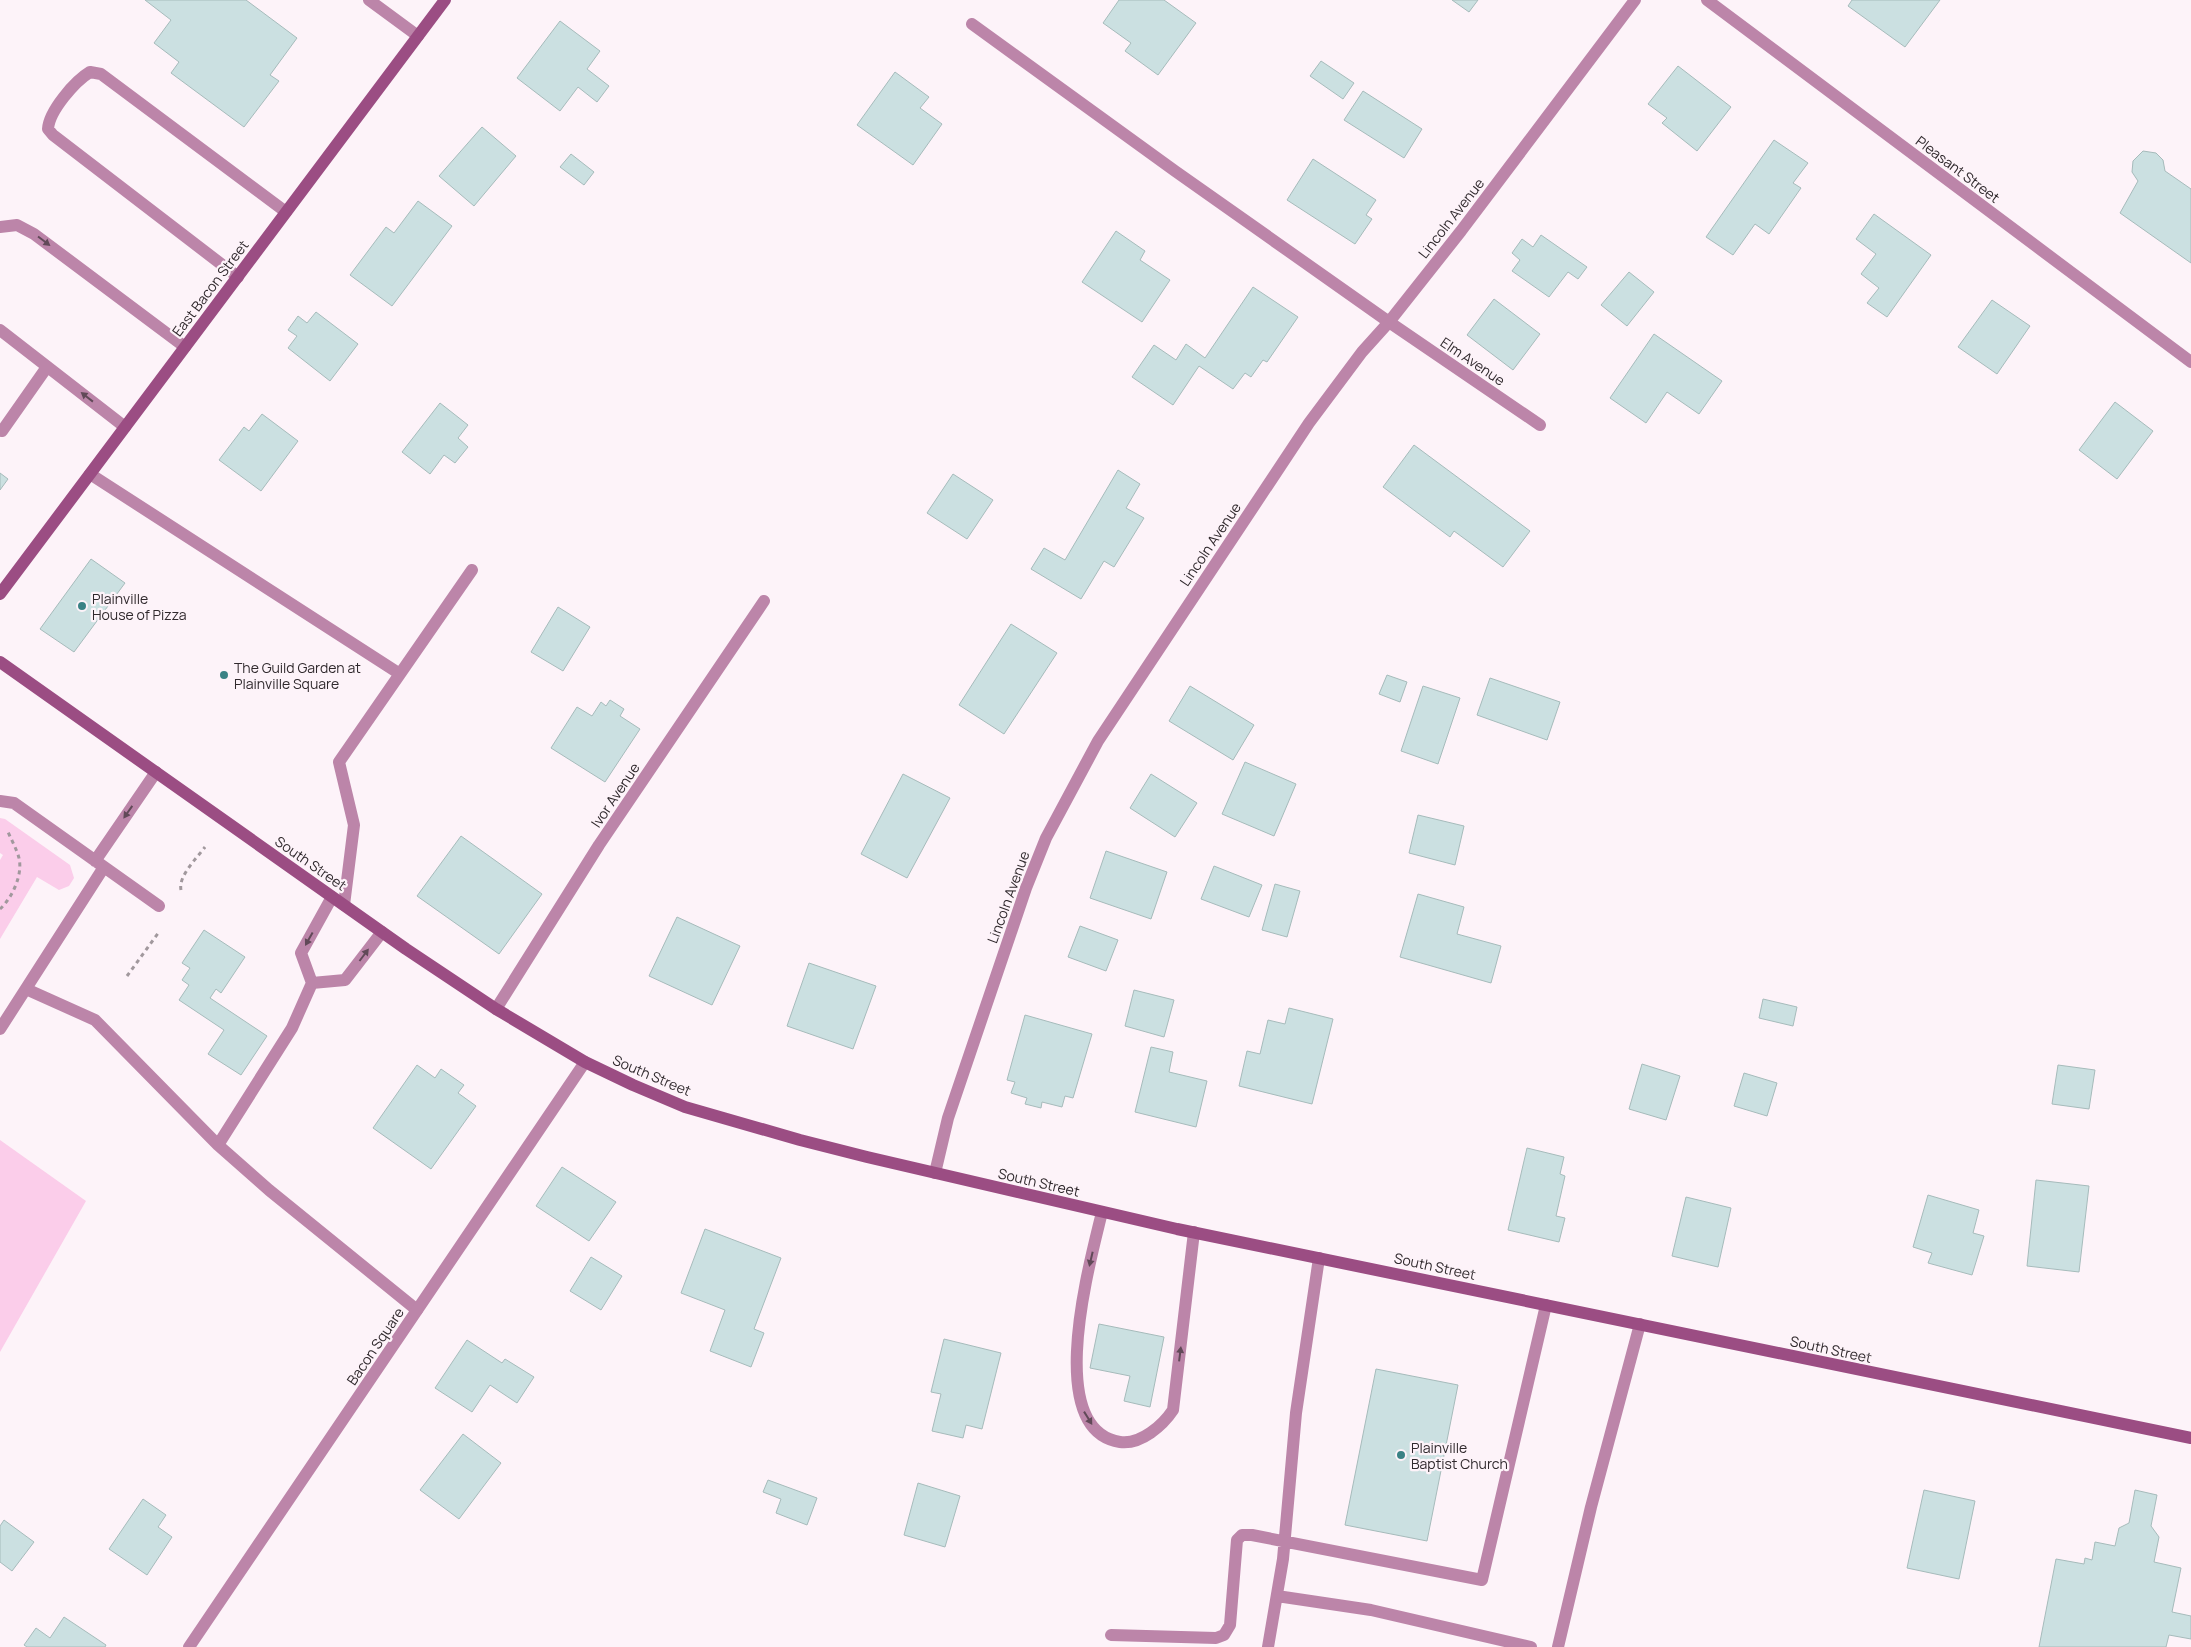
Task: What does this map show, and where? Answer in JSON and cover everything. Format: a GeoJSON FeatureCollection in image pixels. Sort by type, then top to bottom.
{"type":"FeatureCollection","features":[{"type":"Feature","properties":{"kind":"main road","name":"East Bacon Street"},"geometry":{"type":"LineString","coordinates":[[0,594],[445,0]]}},
{"type":"Feature","properties":{"kind":"main road","name":"South Street"},"geometry":{"type":"LineString","coordinates":[[0,662],[382,932],[496,1009],[585,1062],[633,1085],[685,1106],[800,1140],[1102,1212],[2191,1438]]}},
{"type":"Feature","properties":{"kind":"street"},"geometry":{"type":"LineString","coordinates":[[369,0],[418,36]]}},
{"type":"Feature","properties":{"kind":"street","name":"Lincoln Avenue"},"geometry":{"type":"LineString","coordinates":[[935,1173],[948,1118],[1026,888],[1046,838],[1098,740],[1309,423],[1362,352],[1389,322],[1461,231],[1635,0]]}},
{"type":"Feature","properties":{"kind":"street","name":"Pleasant Street"},"geometry":{"type":"LineString","coordinates":[[1707,0],[2191,362]]}},
{"type":"Feature","properties":{"kind":"street","name":"Elm Avenue"},"geometry":{"type":"LineString","coordinates":[[972,24],[1175,171],[1540,426]]}},
{"type":"Feature","properties":{"kind":"street"},"geometry":{"type":"LineString","coordinates":[[238,277],[53,135],[48,129],[49,119],[79,79],[90,72],[102,74],[286,212]]}},
{"type":"Feature","properties":{"kind":"street"},"geometry":{"type":"LineString","coordinates":[[0,226],[17,225],[34,234],[185,347]]}},
{"type":"Feature","properties":{"kind":"street"},"geometry":{"type":"LineString","coordinates":[[0,330],[125,427]]}},
{"type":"Feature","properties":{"kind":"street"},"geometry":{"type":"LineString","coordinates":[[2,431],[48,367]]}},
{"type":"Feature","properties":{"kind":"street"},"geometry":{"type":"LineString","coordinates":[[90,474],[400,674]]}},
{"type":"Feature","properties":{"kind":"street"},"geometry":{"type":"LineString","coordinates":[[344,905],[354,825],[339,762],[472,570]]}},
{"type":"Feature","properties":{"kind":"street","name":"Ivor Avenue"},"geometry":{"type":"LineString","coordinates":[[496,1009],[599,845],[764,602]]}},
{"type":"Feature","properties":{"kind":"street"},"geometry":{"type":"LineString","coordinates":[[0,1030],[156,772]]}},
{"type":"Feature","properties":{"kind":"street"},"geometry":{"type":"LineString","coordinates":[[0,801],[14,803],[160,906]]}},
{"type":"Feature","properties":{"kind":"street"},"geometry":{"type":"LineString","coordinates":[[218,1145],[292,1028],[312,983],[301,953],[332,897]]}},
{"type":"Feature","properties":{"kind":"street"},"geometry":{"type":"LineString","coordinates":[[312,983],[345,980],[382,932]]}},
{"type":"Feature","properties":{"kind":"street"},"geometry":{"type":"LineString","coordinates":[[26,989],[95,1020],[218,1145],[269,1190],[417,1310]]}},
{"type":"Feature","properties":{"kind":"street","name":"Bacon Square"},"geometry":{"type":"LineString","coordinates":[[190,1647],[585,1062]]}},
{"type":"Feature","properties":{"kind":"street"},"geometry":{"type":"LineString","coordinates":[[1102,1212],[1084,1288],[1075,1358],[1079,1399],[1083,1410],[1095,1429],[1120,1442],[1133,1440],[1152,1432],[1164,1423],[1173,1410],[1194,1232]]}},
{"type":"Feature","properties":{"kind":"street"},"geometry":{"type":"LineString","coordinates":[[1268,1647],[1284,1542],[1296,1414],[1319,1258]]}},
{"type":"Feature","properties":{"kind":"street"},"geometry":{"type":"LineString","coordinates":[[1111,1635],[1216,1638],[1224,1635],[1230,1625],[1237,1540],[1242,1535],[1252,1535],[1482,1580],[1546,1305]]}},
{"type":"Feature","properties":{"kind":"street"},"geometry":{"type":"LineString","coordinates":[[1559,1646],[1591,1507],[1640,1324]]}},
{"type":"Feature","properties":{"kind":"street"},"geometry":{"type":"LineString","coordinates":[[1277,1596],[1371,1610],[1531,1647]]}},
{"type":"Feature","properties":{"kind":"path"},"geometry":{"type":"LineString","coordinates":[[0,909],[13,890],[20,871],[19,857],[7,831]]}},
{"type":"Feature","properties":{"kind":"shaded area"},"geometry":{"type":"Polygon","coordinates":[[[0,818],[5,819],[70,865],[74,878],[69,886],[59,890],[37,877],[0,939],[0,860],[3,855],[0,853],[0,818]]]}},
{"type":"Feature","properties":{"kind":"shaded area"},"geometry":{"type":"Polygon","coordinates":[[[0,1140],[86,1201],[0,1352],[0,1140]]]}},
{"type":"Feature","properties":{"kind":"building"},"geometry":{"type":"Polygon","coordinates":[[[145,0],[246,0],[297,38],[270,75],[279,81],[244,127],[171,73],[179,62],[154,43],[171,20],[145,0]]]}},
{"type":"Feature","properties":{"kind":"building"},"geometry":{"type":"Polygon","coordinates":[[[1119,0],[1164,0],[1196,23],[1158,75],[1125,51],[1131,43],[1103,23],[1119,0]]]}},
{"type":"Feature","properties":{"kind":"building"},"geometry":{"type":"Polygon","coordinates":[[[1452,0],[1478,0],[1469,12],[1452,0]]]}},
{"type":"Feature","properties":{"kind":"building"},"geometry":{"type":"Polygon","coordinates":[[[1852,0],[1940,0],[1905,47],[1848,6],[1852,0]]]}},
{"type":"Feature","properties":{"kind":"building"},"geometry":{"type":"Polygon","coordinates":[[[560,21],[600,51],[587,69],[609,86],[597,102],[578,87],[560,111],[517,78],[560,21]]]}},
{"type":"Feature","properties":{"kind":"building"},"geometry":{"type":"Polygon","coordinates":[[[1321,61],[1354,83],[1343,99],[1310,76],[1321,61]]]}},
{"type":"Feature","properties":{"kind":"building"},"geometry":{"type":"Polygon","coordinates":[[[1678,66],[1731,107],[1697,151],[1662,123],[1667,118],[1648,104],[1678,66]]]}},
{"type":"Feature","properties":{"kind":"building"},"geometry":{"type":"Polygon","coordinates":[[[895,72],[929,97],[920,108],[942,124],[913,165],[857,125],[895,72]]]}},
{"type":"Feature","properties":{"kind":"building"},"geometry":{"type":"Polygon","coordinates":[[[1363,91],[1422,129],[1404,158],[1344,120],[1363,91]]]}},
{"type":"Feature","properties":{"kind":"building"},"geometry":{"type":"Polygon","coordinates":[[[482,127],[516,156],[474,206],[439,176],[482,127]]]}},
{"type":"Feature","properties":{"kind":"building"},"geometry":{"type":"Polygon","coordinates":[[[1774,140],[1808,163],[1793,183],[1801,188],[1769,234],[1755,224],[1733,255],[1706,237],[1774,140]]]}},
{"type":"Feature","properties":{"kind":"building"},"geometry":{"type":"Polygon","coordinates":[[[2143,151],[2156,153],[2163,160],[2165,171],[2191,189],[2191,263],[2120,213],[2138,181],[2132,172],[2133,161],[2143,151]]]}},
{"type":"Feature","properties":{"kind":"building"},"geometry":{"type":"Polygon","coordinates":[[[571,154],[594,172],[584,185],[560,167],[571,154]]]}},
{"type":"Feature","properties":{"kind":"building"},"geometry":{"type":"Polygon","coordinates":[[[1313,159],[1376,200],[1366,215],[1372,219],[1355,244],[1287,200],[1313,159]]]}},
{"type":"Feature","properties":{"kind":"building"},"geometry":{"type":"Polygon","coordinates":[[[418,201],[452,226],[392,306],[350,275],[386,227],[394,233],[418,201]]]}},
{"type":"Feature","properties":{"kind":"building"},"geometry":{"type":"Polygon","coordinates":[[[1874,214],[1931,255],[1887,317],[1867,303],[1879,288],[1861,274],[1876,254],[1856,239],[1874,214]]]}},
{"type":"Feature","properties":{"kind":"building"},"geometry":{"type":"Polygon","coordinates":[[[1116,231],[1145,251],[1140,260],[1170,280],[1142,322],[1082,282],[1116,231]]]}},
{"type":"Feature","properties":{"kind":"building"},"geometry":{"type":"Polygon","coordinates":[[[1541,235],[1587,267],[1578,279],[1568,272],[1549,297],[1512,271],[1520,260],[1512,253],[1522,239],[1533,247],[1541,235]]]}},
{"type":"Feature","properties":{"kind":"building"},"geometry":{"type":"Polygon","coordinates":[[[1629,272],[1654,292],[1627,326],[1601,305],[1629,272]]]}},
{"type":"Feature","properties":{"kind":"building"},"geometry":{"type":"Polygon","coordinates":[[[1253,287],[1298,317],[1267,362],[1263,360],[1251,377],[1245,373],[1233,389],[1199,366],[1173,405],[1132,377],[1154,345],[1176,360],[1186,344],[1205,358],[1253,287]]]}},
{"type":"Feature","properties":{"kind":"building"},"geometry":{"type":"Polygon","coordinates":[[[1494,299],[1540,334],[1513,370],[1467,335],[1494,299]]]}},
{"type":"Feature","properties":{"kind":"building"},"geometry":{"type":"Polygon","coordinates":[[[1992,300],[2030,326],[1997,374],[1958,347],[1992,300]]]}},
{"type":"Feature","properties":{"kind":"building"},"geometry":{"type":"Polygon","coordinates":[[[316,312],[358,344],[330,381],[288,348],[297,336],[288,330],[298,316],[307,323],[316,312]]]}},
{"type":"Feature","properties":{"kind":"building"},"geometry":{"type":"Polygon","coordinates":[[[1654,334],[1722,381],[1699,414],[1667,392],[1646,423],[1610,398],[1654,334]]]}},
{"type":"Feature","properties":{"kind":"building"},"geometry":{"type":"Polygon","coordinates":[[[2115,402],[2153,431],[2117,479],[2079,450],[2115,402]]]}},
{"type":"Feature","properties":{"kind":"building"},"geometry":{"type":"Polygon","coordinates":[[[440,403],[468,425],[458,438],[468,447],[455,463],[444,455],[430,474],[402,452],[440,403]]]}},
{"type":"Feature","properties":{"kind":"building"},"geometry":{"type":"Polygon","coordinates":[[[262,414],[298,441],[261,491],[219,460],[244,427],[249,431],[262,414]]]}},
{"type":"Feature","properties":{"kind":"building"},"geometry":{"type":"Polygon","coordinates":[[[1414,445],[1530,531],[1503,567],[1454,531],[1450,537],[1383,487],[1414,445]]]}},
{"type":"Feature","properties":{"kind":"building"},"geometry":{"type":"Polygon","coordinates":[[[1118,470],[1140,484],[1126,508],[1144,518],[1114,567],[1104,561],[1081,599],[1031,569],[1044,548],[1065,560],[1118,470]]]}},
{"type":"Feature","properties":{"kind":"building"},"geometry":{"type":"Polygon","coordinates":[[[0,473],[8,479],[0,490],[0,473]]]}},
{"type":"Feature","properties":{"kind":"building"},"geometry":{"type":"Polygon","coordinates":[[[953,474],[993,500],[967,539],[927,513],[953,474]]]}},
{"type":"Feature","properties":{"kind":"building","name":"Plainville House of Pizza"},"geometry":{"type":"Polygon","coordinates":[[[91,559],[125,583],[74,652],[40,629],[91,559]]]}},
{"type":"Feature","properties":{"kind":"building"},"geometry":{"type":"Polygon","coordinates":[[[558,607],[590,627],[563,671],[531,652],[558,607]]]}},
{"type":"Feature","properties":{"kind":"building"},"geometry":{"type":"Polygon","coordinates":[[[1011,624],[1057,653],[1004,734],[959,705],[1011,624]]]}},
{"type":"Feature","properties":{"kind":"building"},"geometry":{"type":"Polygon","coordinates":[[[1387,675],[1407,682],[1400,702],[1379,694],[1387,675]]]}},
{"type":"Feature","properties":{"kind":"building"},"geometry":{"type":"Polygon","coordinates":[[[1490,678],[1560,702],[1547,740],[1477,715],[1490,678]]]}},
{"type":"Feature","properties":{"kind":"building"},"geometry":{"type":"Polygon","coordinates":[[[1190,686],[1254,725],[1233,760],[1169,721],[1190,686]]]}},
{"type":"Feature","properties":{"kind":"building"},"geometry":{"type":"Polygon","coordinates":[[[1423,686],[1460,698],[1438,764],[1401,751],[1423,686]]]}},
{"type":"Feature","properties":{"kind":"building"},"geometry":{"type":"Polygon","coordinates":[[[610,700],[624,709],[620,716],[640,729],[605,782],[551,748],[577,707],[592,716],[601,702],[606,706],[610,700]]]}},
{"type":"Feature","properties":{"kind":"building"},"geometry":{"type":"Polygon","coordinates":[[[1245,762],[1296,784],[1274,836],[1222,814],[1245,762]]]}},
{"type":"Feature","properties":{"kind":"building"},"geometry":{"type":"Polygon","coordinates":[[[903,774],[950,798],[907,878],[861,854],[903,774]]]}},
{"type":"Feature","properties":{"kind":"building"},"geometry":{"type":"Polygon","coordinates":[[[1151,774],[1197,803],[1175,837],[1130,808],[1151,774]]]}},
{"type":"Feature","properties":{"kind":"building"},"geometry":{"type":"Polygon","coordinates":[[[1418,815],[1464,826],[1455,865],[1409,853],[1418,815]]]}},
{"type":"Feature","properties":{"kind":"building"},"geometry":{"type":"Polygon","coordinates":[[[461,836],[542,894],[499,954],[417,896],[461,836]]]}},
{"type":"Feature","properties":{"kind":"building"},"geometry":{"type":"Polygon","coordinates":[[[1106,851],[1167,872],[1151,919],[1090,898],[1106,851]]]}},
{"type":"Feature","properties":{"kind":"building"},"geometry":{"type":"Polygon","coordinates":[[[1214,866],[1262,885],[1249,917],[1201,899],[1214,866]]]}},
{"type":"Feature","properties":{"kind":"building"},"geometry":{"type":"Polygon","coordinates":[[[1275,884],[1300,891],[1287,937],[1262,930],[1275,884]]]}},
{"type":"Feature","properties":{"kind":"building"},"geometry":{"type":"Polygon","coordinates":[[[1418,894],[1464,907],[1457,934],[1501,946],[1491,983],[1400,957],[1418,894]]]}},
{"type":"Feature","properties":{"kind":"building"},"geometry":{"type":"Polygon","coordinates":[[[677,917],[740,946],[712,1005],[649,976],[677,917]]]}},
{"type":"Feature","properties":{"kind":"building"},"geometry":{"type":"Polygon","coordinates":[[[1080,926],[1118,940],[1106,971],[1068,957],[1080,926]]]}},
{"type":"Feature","properties":{"kind":"building"},"geometry":{"type":"Polygon","coordinates":[[[204,930],[245,957],[221,993],[216,989],[210,998],[267,1036],[241,1075],[208,1054],[224,1030],[179,1000],[189,985],[182,980],[190,968],[182,963],[204,930]]]}},
{"type":"Feature","properties":{"kind":"building"},"geometry":{"type":"Polygon","coordinates":[[[809,963],[876,986],[853,1049],[787,1026],[809,963]]]}},
{"type":"Feature","properties":{"kind":"building"},"geometry":{"type":"Polygon","coordinates":[[[1134,990],[1174,1000],[1164,1037],[1125,1026],[1134,990]]]}},
{"type":"Feature","properties":{"kind":"building"},"geometry":{"type":"Polygon","coordinates":[[[1763,999],[1797,1007],[1793,1026],[1759,1018],[1763,999]]]}},
{"type":"Feature","properties":{"kind":"building"},"geometry":{"type":"Polygon","coordinates":[[[1289,1008],[1333,1019],[1312,1104],[1239,1086],[1247,1051],[1260,1054],[1268,1020],[1285,1024],[1289,1008]]]}},
{"type":"Feature","properties":{"kind":"building"},"geometry":{"type":"Polygon","coordinates":[[[1025,1015],[1092,1034],[1073,1098],[1065,1096],[1062,1107],[1042,1102],[1041,1108],[1025,1104],[1027,1098],[1011,1093],[1015,1082],[1007,1080],[1025,1015]]]}},
{"type":"Feature","properties":{"kind":"building"},"geometry":{"type":"Polygon","coordinates":[[[1151,1047],[1173,1052],[1169,1072],[1207,1081],[1196,1127],[1135,1112],[1151,1047]]]}},
{"type":"Feature","properties":{"kind":"building"},"geometry":{"type":"Polygon","coordinates":[[[1642,1064],[1680,1076],[1666,1120],[1629,1109],[1642,1064]]]}},
{"type":"Feature","properties":{"kind":"building"},"geometry":{"type":"Polygon","coordinates":[[[417,1065],[435,1078],[441,1069],[464,1085],[458,1093],[476,1106],[431,1169],[373,1128],[417,1065]]]}},
{"type":"Feature","properties":{"kind":"building"},"geometry":{"type":"Polygon","coordinates":[[[2058,1065],[2095,1070],[2089,1109],[2052,1104],[2058,1065]]]}},
{"type":"Feature","properties":{"kind":"building"},"geometry":{"type":"Polygon","coordinates":[[[1744,1073],[1777,1083],[1767,1116],[1734,1106],[1744,1073]]]}},
{"type":"Feature","properties":{"kind":"building"},"geometry":{"type":"Polygon","coordinates":[[[1527,1148],[1564,1157],[1560,1174],[1565,1176],[1556,1216],[1565,1218],[1559,1242],[1508,1230],[1527,1148]]]}},
{"type":"Feature","properties":{"kind":"building"},"geometry":{"type":"Polygon","coordinates":[[[562,1167],[616,1202],[589,1241],[536,1206],[562,1167]]]}},
{"type":"Feature","properties":{"kind":"building"},"geometry":{"type":"Polygon","coordinates":[[[2036,1180],[2089,1186],[2079,1272],[2027,1266],[2036,1180]]]}},
{"type":"Feature","properties":{"kind":"building"},"geometry":{"type":"Polygon","coordinates":[[[1928,1195],[1979,1210],[1973,1233],[1984,1236],[1972,1275],[1928,1263],[1932,1253],[1913,1247],[1928,1195]]]}},
{"type":"Feature","properties":{"kind":"building"},"geometry":{"type":"Polygon","coordinates":[[[1686,1197],[1731,1208],[1718,1267],[1672,1256],[1686,1197]]]}},
{"type":"Feature","properties":{"kind":"building"},"geometry":{"type":"Polygon","coordinates":[[[705,1229],[781,1258],[754,1329],[764,1333],[751,1367],[710,1351],[725,1310],[681,1293],[705,1229]]]}},
{"type":"Feature","properties":{"kind":"building"},"geometry":{"type":"Polygon","coordinates":[[[591,1257],[622,1276],[601,1310],[570,1291],[591,1257]]]}},
{"type":"Feature","properties":{"kind":"building"},"geometry":{"type":"Polygon","coordinates":[[[1099,1324],[1164,1337],[1150,1407],[1124,1401],[1130,1376],[1090,1368],[1099,1324]]]}},
{"type":"Feature","properties":{"kind":"building"},"geometry":{"type":"Polygon","coordinates":[[[944,1339],[1001,1353],[982,1429],[966,1425],[963,1438],[932,1431],[941,1394],[931,1392],[944,1339]]]}},
{"type":"Feature","properties":{"kind":"building"},"geometry":{"type":"Polygon","coordinates":[[[467,1340],[502,1363],[505,1359],[534,1377],[517,1403],[490,1385],[472,1412],[435,1388],[467,1340]]]}},
{"type":"Feature","properties":{"kind":"building","name":"Plainville Baptist Church"},"geometry":{"type":"Polygon","coordinates":[[[1376,1369],[1458,1385],[1427,1541],[1345,1525],[1376,1369]]]}},
{"type":"Feature","properties":{"kind":"building"},"geometry":{"type":"Polygon","coordinates":[[[463,1434],[501,1463],[459,1519],[420,1490],[463,1434]]]}},
{"type":"Feature","properties":{"kind":"building"},"geometry":{"type":"Polygon","coordinates":[[[768,1480],[817,1498],[807,1525],[776,1513],[781,1499],[763,1492],[768,1480]]]}},
{"type":"Feature","properties":{"kind":"building"},"geometry":{"type":"Polygon","coordinates":[[[918,1483],[960,1496],[945,1547],[904,1535],[918,1483]]]}},
{"type":"Feature","properties":{"kind":"building"},"geometry":{"type":"Polygon","coordinates":[[[1924,1490],[1975,1501],[1959,1579],[1907,1568],[1924,1490]]]}},
{"type":"Feature","properties":{"kind":"building"},"geometry":{"type":"Polygon","coordinates":[[[2135,1490],[2157,1495],[2151,1526],[2159,1537],[2154,1562],[2181,1568],[2172,1612],[2191,1616],[2191,1639],[2169,1635],[2166,1647],[2039,1647],[2056,1559],[2084,1564],[2085,1558],[2092,1560],[2095,1542],[2115,1546],[2119,1528],[2129,1523],[2135,1490]]]}},
{"type":"Feature","properties":{"kind":"building"},"geometry":{"type":"Polygon","coordinates":[[[143,1499],[166,1515],[158,1527],[172,1537],[147,1575],[109,1549],[143,1499]]]}},
{"type":"Feature","properties":{"kind":"building"},"geometry":{"type":"Polygon","coordinates":[[[4,1520],[34,1542],[12,1571],[0,1562],[0,1526],[4,1520]]]}},
{"type":"Feature","properties":{"kind":"building"},"geometry":{"type":"Polygon","coordinates":[[[64,1617],[106,1645],[105,1647],[27,1647],[24,1645],[36,1628],[50,1638],[64,1617]]]}},
{"type":"Feature","properties":{"kind":"place","name":"Plainville House of Pizza"},"geometry":{"type":"Point","coordinates":[82,606]}},
{"type":"Feature","properties":{"kind":"place","name":"The Guild Garden at Plainville Square"},"geometry":{"type":"Point","coordinates":[224,675]}},
{"type":"Feature","properties":{"kind":"place","name":"Plainville Baptist Church"},"geometry":{"type":"Point","coordinates":[1401,1455]}}]}
